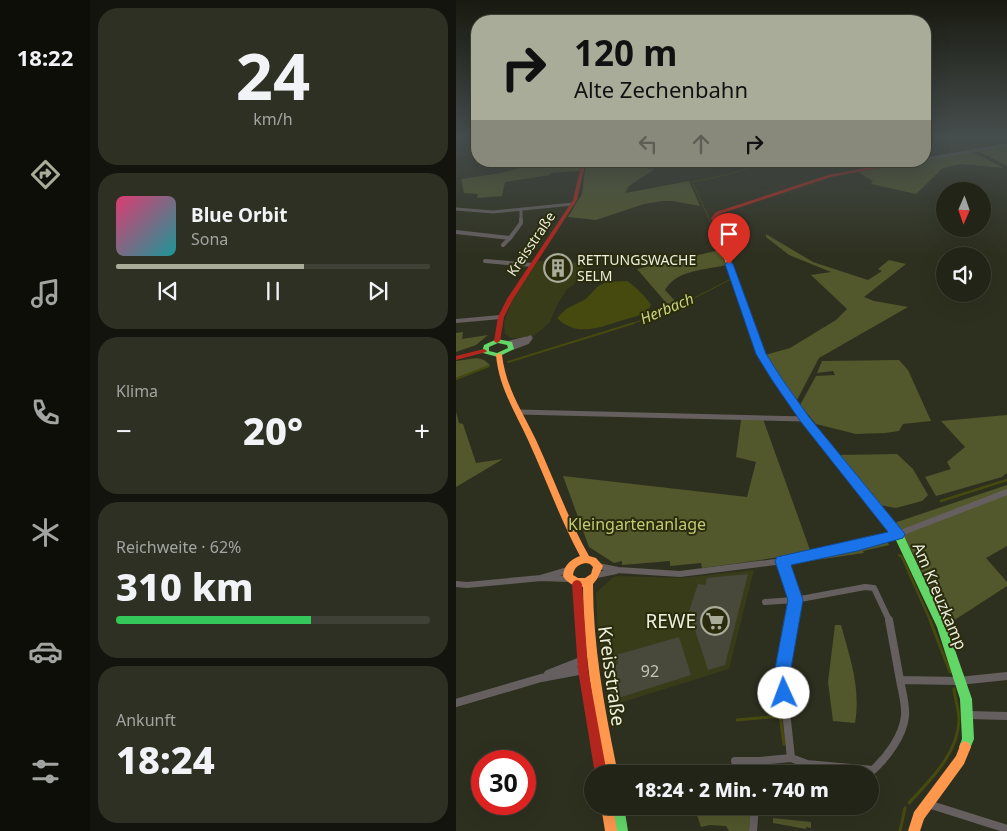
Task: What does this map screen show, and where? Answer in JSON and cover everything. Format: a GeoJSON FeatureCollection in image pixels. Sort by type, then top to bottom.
{"type":"FeatureCollection","features":[{"type":"Feature","properties":{"kind":"main road","name":"Kreisstraße"},"geometry":{"type":"LineString","coordinates":[[497,341],[501,317],[510,299],[573,204],[580,188],[582,177]]}},
{"type":"Feature","properties":{"kind":"main road","name":"Am Kreuzkamp"},"geometry":{"type":"LineString","coordinates":[[828,177],[713,216],[761,354],[805,420],[898,534],[942,627],[966,699],[968,739],[960,760],[918,816],[914,831]]}},
{"type":"Feature","properties":{"kind":"main road"},"geometry":{"type":"LineString","coordinates":[[456,358],[484,351],[487,345],[497,341],[511,346],[507,353],[499,356],[489,355],[484,351]]}},
{"type":"Feature","properties":{"kind":"main road"},"geometry":{"type":"LineString","coordinates":[[499,356],[501,374],[574,540],[586,559]]}},
{"type":"Feature","properties":{"kind":"main road"},"geometry":{"type":"LineString","coordinates":[[574,540],[574,562],[568,570],[569,579],[577,584],[588,582],[596,576],[598,566],[593,561],[586,559],[574,562]]}},
{"type":"Feature","properties":{"kind":"main road","name":"Kreisstraße"},"geometry":{"type":"LineString","coordinates":[[588,582],[586,659],[583,670],[599,765]]}},
{"type":"Feature","properties":{"kind":"main road","name":"Kreisstraße"},"geometry":{"type":"LineString","coordinates":[[577,584],[586,659],[592,668],[610,765]]}},
{"type":"Feature","properties":{"kind":"main road"},"geometry":{"type":"LineString","coordinates":[[608,815],[611,831]]}},
{"type":"Feature","properties":{"kind":"main road"},"geometry":{"type":"LineString","coordinates":[[619,815],[622,831]]}},
{"type":"Feature","properties":{"kind":"street"},"geometry":{"type":"LineString","coordinates":[[456,208],[488,212],[573,204]]}},
{"type":"Feature","properties":{"kind":"street"},"geometry":{"type":"LineString","coordinates":[[503,245],[521,223],[521,209]]}},
{"type":"Feature","properties":{"kind":"street"},"geometry":{"type":"LineString","coordinates":[[456,232],[510,238]]}},
{"type":"Feature","properties":{"kind":"street"},"geometry":{"type":"LineString","coordinates":[[456,236],[469,233]]}},
{"type":"Feature","properties":{"kind":"street"},"geometry":{"type":"LineString","coordinates":[[485,261],[532,266]]}},
{"type":"Feature","properties":{"kind":"street"},"geometry":{"type":"LineString","coordinates":[[456,321],[501,317]]}},
{"type":"Feature","properties":{"kind":"street"},"geometry":{"type":"LineString","coordinates":[[518,412],[805,420]]}},
{"type":"Feature","properties":{"kind":"street"},"geometry":{"type":"LineString","coordinates":[[598,566],[618,570],[680,574],[782,561],[848,548],[898,534],[1007,492]]}},
{"type":"Feature","properties":{"kind":"street"},"geometry":{"type":"LineString","coordinates":[[782,561],[795,600],[782,674],[791,758]]}},
{"type":"Feature","properties":{"kind":"street"},"geometry":{"type":"LineString","coordinates":[[541,578],[568,570]]}},
{"type":"Feature","properties":{"kind":"street"},"geometry":{"type":"LineString","coordinates":[[596,576],[618,570]]}},
{"type":"Feature","properties":{"kind":"street"},"geometry":{"type":"LineString","coordinates":[[456,584],[467,585],[541,578],[569,579]]}},
{"type":"Feature","properties":{"kind":"street"},"geometry":{"type":"LineString","coordinates":[[765,602],[795,600],[864,587],[874,588],[889,618],[905,716],[903,727],[878,765]]}},
{"type":"Feature","properties":{"kind":"street"},"geometry":{"type":"LineString","coordinates":[[541,678],[586,659]]}},
{"type":"Feature","properties":{"kind":"street"},"geometry":{"type":"LineString","coordinates":[[456,703],[541,678],[592,668]]}},
{"type":"Feature","properties":{"kind":"street"},"geometry":{"type":"LineString","coordinates":[[900,680],[959,682],[1007,676]]}},
{"type":"Feature","properties":{"kind":"street"},"geometry":{"type":"LineString","coordinates":[[968,715],[1007,716]]}},
{"type":"Feature","properties":{"kind":"street"},"geometry":{"type":"LineString","coordinates":[[734,761],[791,758],[814,765]]}},
{"type":"Feature","properties":{"kind":"street"},"geometry":{"type":"LineString","coordinates":[[759,765],[760,761]]}},
{"type":"Feature","properties":{"kind":"street"},"geometry":{"type":"LineString","coordinates":[[927,804],[1007,830]]}},
{"type":"Feature","properties":{"kind":"street"},"geometry":{"type":"LineString","coordinates":[[753,831],[754,815]]}},
{"type":"Feature","properties":{"kind":"shaded area"},"geometry":{"type":"Polygon","coordinates":[[[538,261],[586,263],[574,285],[567,289],[557,305],[550,322],[530,338],[511,338],[505,334],[504,322],[513,298],[538,261]]]}},
{"type":"Feature","properties":{"kind":"shaded area"},"geometry":{"type":"Polygon","coordinates":[[[627,281],[651,305],[647,312],[604,326],[587,329],[572,327],[564,324],[557,318],[566,309],[586,299],[597,287],[606,282],[627,281]]]}},
{"type":"Feature","properties":{"kind":"shaded area"},"geometry":{"type":"Polygon","coordinates":[[[754,570],[729,669],[613,705],[598,635],[596,593],[613,577],[619,576],[682,578],[754,570]]]}},
{"type":"Feature","properties":{"kind":"green space"},"geometry":{"type":"Polygon","coordinates":[[[476,177],[539,177],[505,182],[502,196],[477,198],[478,194],[464,193],[461,179],[476,177]]]}},
{"type":"Feature","properties":{"kind":"green space"},"geometry":{"type":"Polygon","coordinates":[[[584,177],[643,177],[629,186],[625,193],[689,181],[700,206],[662,201],[644,204],[596,220],[568,217],[582,194],[584,177]]]}},
{"type":"Feature","properties":{"kind":"green space"},"geometry":{"type":"Polygon","coordinates":[[[866,177],[934,177],[916,194],[871,184],[873,181],[866,177]]]}},
{"type":"Feature","properties":{"kind":"green space"},"geometry":{"type":"Polygon","coordinates":[[[766,234],[813,262],[868,280],[882,271],[878,269],[889,260],[906,264],[864,297],[874,301],[908,307],[819,358],[797,400],[765,355],[790,348],[836,320],[847,309],[811,275],[831,272],[789,255],[766,237],[766,234]]]}},
{"type":"Feature","properties":{"kind":"green space"},"geometry":{"type":"Polygon","coordinates":[[[720,250],[726,265],[692,272],[676,278],[670,283],[665,290],[676,302],[669,306],[637,269],[720,250]]]}},
{"type":"Feature","properties":{"kind":"green space"},"geometry":{"type":"Polygon","coordinates":[[[463,332],[462,339],[488,335],[476,345],[456,352],[456,333],[463,332]]]}},
{"type":"Feature","properties":{"kind":"green space"},"geometry":{"type":"Polygon","coordinates":[[[477,358],[484,360],[490,365],[456,378],[456,361],[477,358]]]}},
{"type":"Feature","properties":{"kind":"green space"},"geometry":{"type":"Polygon","coordinates":[[[899,360],[908,370],[931,421],[903,424],[899,431],[856,434],[816,424],[800,405],[816,376],[835,375],[833,371],[817,373],[822,361],[899,360]]]}},
{"type":"Feature","properties":{"kind":"green space"},"geometry":{"type":"Polygon","coordinates":[[[456,412],[459,423],[463,424],[476,463],[503,459],[456,487],[456,412]]]}},
{"type":"Feature","properties":{"kind":"green space"},"geometry":{"type":"Polygon","coordinates":[[[1007,415],[1007,473],[1002,477],[936,496],[925,477],[951,469],[947,462],[965,447],[941,421],[1007,415]]]}},
{"type":"Feature","properties":{"kind":"green space","name":"Kleingartenanlage"},"geometry":{"type":"Polygon","coordinates":[[[763,419],[810,550],[890,531],[885,536],[839,546],[702,568],[701,563],[670,566],[670,561],[622,565],[622,561],[614,563],[589,547],[563,476],[747,497],[756,462],[736,457],[741,420],[763,419]]]}},
{"type":"Feature","properties":{"kind":"green space"},"geometry":{"type":"Polygon","coordinates":[[[897,454],[913,469],[928,495],[922,501],[896,508],[879,505],[839,455],[897,454]]]}},
{"type":"Feature","properties":{"kind":"green space"},"geometry":{"type":"Polygon","coordinates":[[[1007,485],[1007,546],[986,558],[1007,582],[1007,586],[950,623],[944,617],[912,551],[894,523],[1007,485]]]}},
{"type":"Feature","properties":{"kind":"green space"},"geometry":{"type":"Polygon","coordinates":[[[887,541],[889,545],[863,551],[864,553],[789,564],[788,562],[887,541]]]}},
{"type":"Feature","properties":{"kind":"green space"},"geometry":{"type":"Polygon","coordinates":[[[835,625],[841,625],[854,673],[857,698],[855,723],[833,721],[828,682],[835,625]]]}},
{"type":"Feature","properties":{"kind":"green space"},"geometry":{"type":"Polygon","coordinates":[[[697,815],[751,815],[749,831],[729,831],[726,826],[710,825],[701,827],[697,815]]]}},
{"type":"Feature","properties":{"kind":"green space"},"geometry":{"type":"Polygon","coordinates":[[[773,818],[811,822],[811,828],[806,827],[806,829],[773,823],[773,818]]]}},
{"type":"Feature","properties":{"kind":"building","name":"REWE"},"geometry":{"type":"Polygon","coordinates":[[[748,574],[725,665],[708,670],[693,624],[696,612],[689,611],[698,584],[705,585],[707,578],[748,574]]]}},
{"type":"Feature","properties":{"kind":"building"},"geometry":{"type":"Polygon","coordinates":[[[679,637],[691,675],[612,700],[609,686],[613,684],[609,667],[618,664],[616,655],[679,637]]]}},
{"type":"Feature","properties":{"kind":"waterway","name":"Herbach"},"geometry":{"type":"LineString","coordinates":[[630,324],[663,314],[731,279],[709,218],[692,182],[717,177]]}},
{"type":"Feature","properties":{"kind":"waterway","name":"Herbach"},"geometry":{"type":"LineString","coordinates":[[508,362],[634,323]]}},
{"type":"Feature","properties":{"kind":"waterway","name":"Herbach"},"geometry":{"type":"LineString","coordinates":[[456,379],[489,366]]}},
{"type":"Feature","properties":{"kind":"waterway"},"geometry":{"type":"LineString","coordinates":[[941,501],[1007,480]]}},
{"type":"Feature","properties":{"kind":"waterway"},"geometry":{"type":"LineString","coordinates":[[899,555],[902,557],[931,622]]}},
{"type":"Feature","properties":{"kind":"waterway"},"geometry":{"type":"LineString","coordinates":[[780,570],[788,597]]}},
{"type":"Feature","properties":{"kind":"waterway"},"geometry":{"type":"LineString","coordinates":[[785,622],[788,603]]}},
{"type":"Feature","properties":{"kind":"waterway"},"geometry":{"type":"LineString","coordinates":[[782,637],[785,620]]}},
{"type":"Feature","properties":{"kind":"waterway"},"geometry":{"type":"LineString","coordinates":[[930,620],[950,672]]}},
{"type":"Feature","properties":{"kind":"waterway"},"geometry":{"type":"LineString","coordinates":[[777,671],[781,642]]}},
{"type":"Feature","properties":{"kind":"waterway"},"geometry":{"type":"LineString","coordinates":[[776,676],[780,709]]}},
{"type":"Feature","properties":{"kind":"waterway"},"geometry":{"type":"LineString","coordinates":[[909,803],[942,766],[954,744],[959,720],[954,689]]}},
{"type":"Feature","properties":{"kind":"waterway"},"geometry":{"type":"LineString","coordinates":[[737,720],[780,716]]}},
{"type":"Feature","properties":{"kind":"waterway"},"geometry":{"type":"LineString","coordinates":[[780,716],[784,744]]}},
{"type":"Feature","properties":{"kind":"waterway"},"geometry":{"type":"LineString","coordinates":[[900,831],[905,808]]}},
{"type":"Feature","properties":{"kind":"traffic: fast"},"geometry":{"type":"LineString","coordinates":[[497,341],[510,343],[511,349],[498,355],[485,352],[486,346],[497,341]]}},
{"type":"Feature","properties":{"kind":"traffic: fast"},"geometry":{"type":"LineString","coordinates":[[803,417],[898,534],[942,627],[966,699],[968,739],[965,747]]}},
{"type":"Feature","properties":{"kind":"traffic: fast"},"geometry":{"type":"LineString","coordinates":[[619,815],[622,831]]}},
{"type":"Feature","properties":{"kind":"traffic: slow"},"geometry":{"type":"LineString","coordinates":[[717,230],[761,354],[803,417]]}},
{"type":"Feature","properties":{"kind":"traffic: slow"},"geometry":{"type":"LineString","coordinates":[[499,355],[506,389],[532,440],[571,530],[586,559],[593,561],[598,566],[597,572],[591,580],[582,583],[572,580],[568,576],[569,569],[576,562],[586,559]]}},
{"type":"Feature","properties":{"kind":"traffic: slow"},"geometry":{"type":"LineString","coordinates":[[588,582],[591,655],[610,765]]}},
{"type":"Feature","properties":{"kind":"traffic: slow"},"geometry":{"type":"LineString","coordinates":[[914,831],[918,816],[960,760],[965,747]]}},
{"type":"Feature","properties":{"kind":"traffic: slow"},"geometry":{"type":"LineString","coordinates":[[608,815],[611,831]]}},
{"type":"Feature","properties":{"kind":"traffic: jam"},"geometry":{"type":"LineString","coordinates":[[497,341],[501,317],[510,299],[575,200],[580,177]]}},
{"type":"Feature","properties":{"kind":"traffic: jam"},"geometry":{"type":"LineString","coordinates":[[717,230],[713,218],[718,213],[828,177]]}},
{"type":"Feature","properties":{"kind":"traffic: jam"},"geometry":{"type":"LineString","coordinates":[[456,358],[484,351]]}},
{"type":"Feature","properties":{"kind":"traffic: jam"},"geometry":{"type":"LineString","coordinates":[[577,584],[583,670],[599,765]]}},
{"type":"Feature","properties":{"kind":"place","name":"RETTUNGSWACHE SELM"},"geometry":{"type":"Point","coordinates":[558,268]}},
{"type":"Feature","properties":{"kind":"place","name":"REWE"},"geometry":{"type":"Point","coordinates":[715,621]}},
{"type":"Feature","properties":{"kind":"route"},"geometry":{"type":"LineString","coordinates":[[729,264],[761,354],[777,380],[805,420],[883,513],[898,534],[840,550],[782,561],[795,600],[782,674],[784,693]]}}]}
